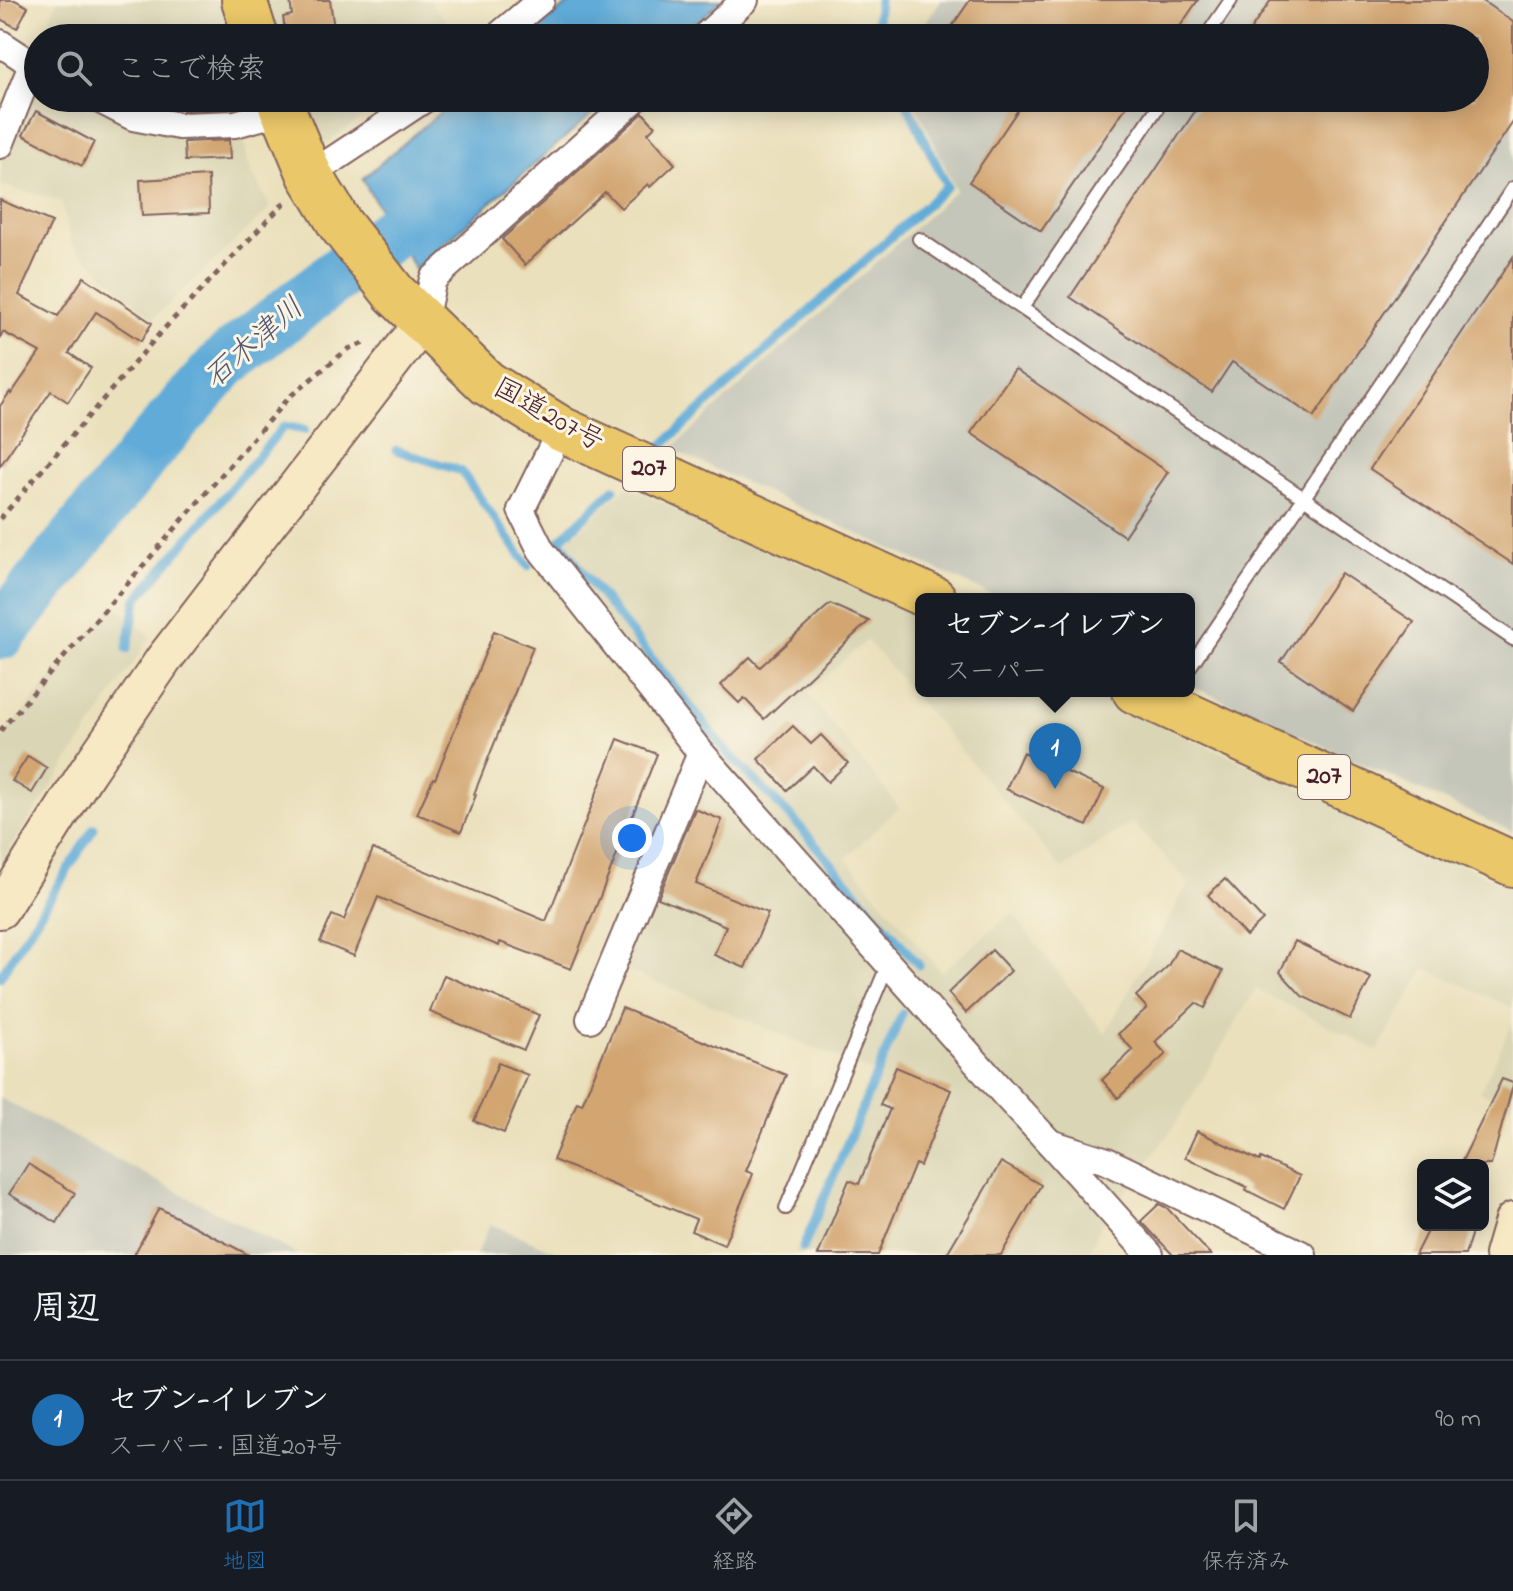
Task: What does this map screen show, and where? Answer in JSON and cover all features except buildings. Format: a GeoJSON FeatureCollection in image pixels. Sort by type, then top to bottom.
{"type":"FeatureCollection","features":[{"type":"Feature","properties":{"kind":"highway"},"geometry":{"type":"LineString","coordinates":[[244,0],[251,24]]}},
{"type":"Feature","properties":{"kind":"highway","name":"国道207号"},"geometry":{"type":"LineString","coordinates":[[283,112],[315,185],[340,224],[409,307],[487,383],[561,429],[921,593]]}},
{"type":"Feature","properties":{"kind":"highway","name":"207"},"geometry":{"type":"LineString","coordinates":[[1160,697],[1513,864]]}},
{"type":"Feature","properties":{"kind":"street"},"geometry":{"type":"LineString","coordinates":[[513,24],[541,0]]}},
{"type":"Feature","properties":{"kind":"street"},"geometry":{"type":"LineString","coordinates":[[718,24],[745,0]]}},
{"type":"Feature","properties":{"kind":"street"},"geometry":{"type":"LineString","coordinates":[[0,43],[24,59]]}},
{"type":"Feature","properties":{"kind":"street"},"geometry":{"type":"LineString","coordinates":[[0,145],[24,92]]}},
{"type":"Feature","properties":{"kind":"street"},"geometry":{"type":"LineString","coordinates":[[123,112],[133,117],[179,126],[235,124],[262,112]]}},
{"type":"Feature","properties":{"kind":"street"},"geometry":{"type":"LineString","coordinates":[[315,185],[408,112]]}},
{"type":"Feature","properties":{"kind":"street"},"geometry":{"type":"LineString","coordinates":[[0,910],[87,772],[409,307],[433,279],[620,112]]}},
{"type":"Feature","properties":{"kind":"street"},"geometry":{"type":"LineString","coordinates":[[561,429],[521,510],[541,550],[701,753],[1150,1255]]}},
{"type":"Feature","properties":{"kind":"street"},"geometry":{"type":"LineString","coordinates":[[590,1019],[701,753]]}},
{"type":"Feature","properties":{"kind":"street"},"geometry":{"type":"LineString","coordinates":[[1050,1143],[1107,1161],[1303,1255]]}},
{"type":"Feature","properties":{"kind":"street"},"geometry":{"type":"LineString","coordinates":[[1503,1255],[1513,1221]]}},
{"type":"Feature","properties":{"kind":"lane"},"geometry":{"type":"LineString","coordinates":[[1215,24],[1231,0]]}},
{"type":"Feature","properties":{"kind":"lane"},"geometry":{"type":"LineString","coordinates":[[1022,308],[1155,112]]}},
{"type":"Feature","properties":{"kind":"lane"},"geometry":{"type":"LineString","coordinates":[[1195,659],[1513,188]]}},
{"type":"Feature","properties":{"kind":"lane"},"geometry":{"type":"LineString","coordinates":[[919,239],[1513,639]]}},
{"type":"Feature","properties":{"kind":"lane"},"geometry":{"type":"LineString","coordinates":[[786,1208],[888,964]]}},
{"type":"Feature","properties":{"kind":"path"},"geometry":{"type":"LineString","coordinates":[[0,519],[161,332],[315,185]]}},
{"type":"Feature","properties":{"kind":"path"},"geometry":{"type":"LineString","coordinates":[[0,731],[288,398],[348,349],[374,339]]}},
{"type":"Feature","properties":{"kind":"shaded area"},"geometry":{"type":"Polygon","coordinates":[[[58,0],[223,0],[227,24],[47,24],[58,0]]]}},
{"type":"Feature","properties":{"kind":"shaded area"},"geometry":{"type":"Polygon","coordinates":[[[261,0],[428,0],[448,24],[268,24],[261,0]]]}},
{"type":"Feature","properties":{"kind":"shaded area"},"geometry":{"type":"Polygon","coordinates":[[[941,0],[1513,0],[1513,832],[1195,688],[1195,593],[988,593],[671,449],[956,190],[920,112],[1489,112],[1489,24],[925,24],[941,0]]]}},
{"type":"Feature","properties":{"kind":"shaded area"},"geometry":{"type":"Polygon","coordinates":[[[24,73],[24,112],[240,112],[248,163],[270,208],[153,319],[72,245],[61,201],[0,185],[0,125],[24,73]]]}},
{"type":"Feature","properties":{"kind":"shaded area"},"geometry":{"type":"Polygon","coordinates":[[[299,112],[370,112],[316,151],[299,112]]]}},
{"type":"Feature","properties":{"kind":"shaded area"},"geometry":{"type":"Polygon","coordinates":[[[627,487],[915,613],[915,696],[867,640],[807,693],[899,807],[846,858],[941,972],[1012,913],[1105,1034],[1189,883],[1132,822],[1062,869],[916,697],[1099,697],[1513,889],[1513,1008],[1425,968],[1378,1051],[1256,989],[1174,1127],[1100,1227],[1088,1255],[795,1255],[872,1072],[603,960],[691,756],[537,569],[627,487]]]}},
{"type":"Feature","properties":{"kind":"shaded area"},"geometry":{"type":"Polygon","coordinates":[[[114,605],[151,636],[0,864],[0,740],[114,605]]]}},
{"type":"Feature","properties":{"kind":"shaded area"},"geometry":{"type":"Polygon","coordinates":[[[1513,1022],[1513,1105],[1480,1092],[1513,1022]]]}},
{"type":"Feature","properties":{"kind":"shaded area"},"geometry":{"type":"Polygon","coordinates":[[[0,1098],[298,1255],[0,1255],[0,1098]]]}},
{"type":"Feature","properties":{"kind":"shaded area"},"geometry":{"type":"Polygon","coordinates":[[[490,1224],[566,1255],[476,1255],[490,1224]]]}},
{"type":"Feature","properties":{"kind":"water"},"geometry":{"type":"Polygon","coordinates":[[[573,0],[722,0],[695,24],[545,24],[573,0]]]}},
{"type":"Feature","properties":{"kind":"water"},"geometry":{"type":"Polygon","coordinates":[[[441,112],[594,112],[415,269],[362,179],[441,112]]]}},
{"type":"Feature","properties":{"kind":"waterway"},"geometry":{"type":"LineString","coordinates":[[878,24],[879,0]]}},
{"type":"Feature","properties":{"kind":"waterway","name":"石木津川"},"geometry":{"type":"LineString","coordinates":[[0,633],[149,448],[224,363],[462,178],[537,112]]}},
{"type":"Feature","properties":{"kind":"waterway"},"geometry":{"type":"LineString","coordinates":[[658,449],[947,186],[911,112]]}},
{"type":"Feature","properties":{"kind":"waterway"},"geometry":{"type":"LineString","coordinates":[[127,649],[137,599],[284,426],[305,430]]}},
{"type":"Feature","properties":{"kind":"waterway"},"geometry":{"type":"LineString","coordinates":[[396,450],[461,471],[528,566]]}},
{"type":"Feature","properties":{"kind":"waterway"},"geometry":{"type":"LineString","coordinates":[[614,489],[560,540],[727,752],[793,819],[919,965]]}},
{"type":"Feature","properties":{"kind":"waterway"},"geometry":{"type":"LineString","coordinates":[[0,977],[94,828]]}},
{"type":"Feature","properties":{"kind":"waterway"},"geometry":{"type":"LineString","coordinates":[[803,1248],[902,1014]]}},
{"type":"Feature","properties":{"kind":"place","name":"セブン-イレブン"},"geometry":{"type":"Point","coordinates":[1055,789]}}]}
